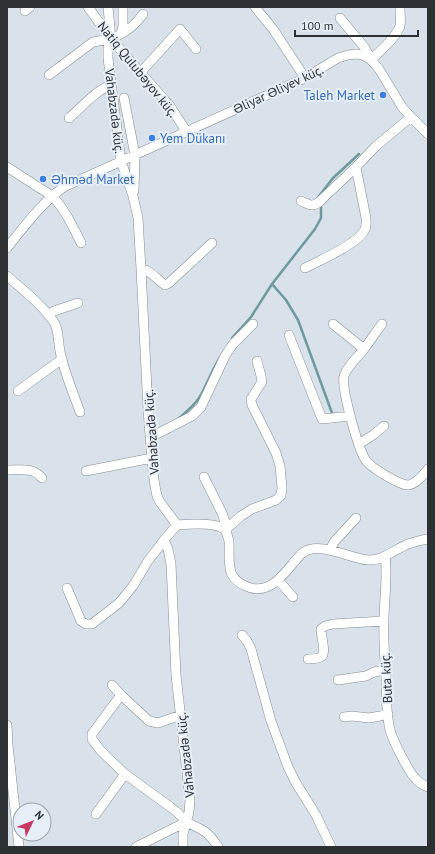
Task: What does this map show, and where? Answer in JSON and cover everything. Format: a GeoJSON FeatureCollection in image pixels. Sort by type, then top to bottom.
{"type":"FeatureCollection","features":[{"type":"Feature","properties":{"kind":"street","name":"Natiq Qulubəyov küç."},"geometry":{"type":"LineString","coordinates":[[88,7],[112,39],[170,106],[186,131]]}},
{"type":"Feature","properties":{"kind":"street","name":"Vahabzadə küç."},"geometry":{"type":"LineString","coordinates":[[108,7],[112,39],[108,48],[108,58],[121,161],[134,196],[138,218],[142,269],[148,410],[153,472],[157,496],[177,524]]}},
{"type":"Feature","properties":{"kind":"street"},"geometry":{"type":"LineString","coordinates":[[121,34],[123,26],[123,7]]}},
{"type":"Feature","properties":{"kind":"street"},"geometry":{"type":"LineString","coordinates":[[255,7],[273,29],[305,78]]}},
{"type":"Feature","properties":{"kind":"street"},"geometry":{"type":"LineString","coordinates":[[371,60],[397,33],[401,20],[400,7]]}},
{"type":"Feature","properties":{"kind":"street"},"geometry":{"type":"LineString","coordinates":[[49,75],[93,42],[112,39],[132,27],[143,14]]}},
{"type":"Feature","properties":{"kind":"street"},"geometry":{"type":"LineString","coordinates":[[340,18],[365,48],[371,60],[379,69],[396,98],[411,117],[428,134]]}},
{"type":"Feature","properties":{"kind":"street"},"geometry":{"type":"LineString","coordinates":[[140,72],[180,29],[196,49]]}},
{"type":"Feature","properties":{"kind":"street","name":"Əliyar Əliyev küç."},"geometry":{"type":"LineString","coordinates":[[7,248],[52,196],[64,187],[305,78],[338,58],[356,54],[363,55],[371,60]]}},
{"type":"Feature","properties":{"kind":"street"},"geometry":{"type":"LineString","coordinates":[[69,118],[96,94],[111,85]]}},
{"type":"Feature","properties":{"kind":"street"},"geometry":{"type":"LineString","coordinates":[[124,98],[135,155],[134,196]]}},
{"type":"Feature","properties":{"kind":"street"},"geometry":{"type":"LineString","coordinates":[[301,201],[309,205],[318,203],[376,146],[411,117]]}},
{"type":"Feature","properties":{"kind":"street"},"geometry":{"type":"LineString","coordinates":[[7,167],[52,196],[58,202],[81,243]]}},
{"type":"Feature","properties":{"kind":"street"},"geometry":{"type":"LineString","coordinates":[[305,268],[347,246],[364,232],[366,218],[356,167]]}},
{"type":"Feature","properties":{"kind":"street"},"geometry":{"type":"LineString","coordinates":[[142,269],[146,269],[165,285],[212,243]]}},
{"type":"Feature","properties":{"kind":"street"},"geometry":{"type":"LineString","coordinates":[[7,276],[30,296],[55,324],[62,359],[80,412]]}},
{"type":"Feature","properties":{"kind":"street"},"geometry":{"type":"LineString","coordinates":[[48,315],[54,310],[78,303]]}},
{"type":"Feature","properties":{"kind":"street"},"geometry":{"type":"LineString","coordinates":[[151,437],[192,416],[201,407],[225,356],[233,344],[254,324]]}},
{"type":"Feature","properties":{"kind":"street"},"geometry":{"type":"LineString","coordinates":[[333,324],[364,349]]}},
{"type":"Feature","properties":{"kind":"street"},"geometry":{"type":"LineString","coordinates":[[382,324],[364,349],[349,366],[345,374],[343,381],[350,416],[362,453],[366,461],[372,467],[402,484],[408,485],[420,478],[428,469]]}},
{"type":"Feature","properties":{"kind":"street"},"geometry":{"type":"LineString","coordinates":[[289,335],[322,419],[350,416]]}},
{"type":"Feature","properties":{"kind":"street"},"geometry":{"type":"LineString","coordinates":[[18,391],[62,359]]}},
{"type":"Feature","properties":{"kind":"street"},"geometry":{"type":"LineString","coordinates":[[225,530],[241,516],[276,500],[281,495],[282,488],[280,466],[276,453],[252,405],[251,399],[262,382],[257,361]]}},
{"type":"Feature","properties":{"kind":"street"},"geometry":{"type":"LineString","coordinates":[[359,444],[384,426]]}},
{"type":"Feature","properties":{"kind":"street"},"geometry":{"type":"LineString","coordinates":[[86,471],[152,458]]}},
{"type":"Feature","properties":{"kind":"street"},"geometry":{"type":"LineString","coordinates":[[7,470],[32,470],[38,473],[42,478]]}},
{"type":"Feature","properties":{"kind":"street"},"geometry":{"type":"LineString","coordinates":[[204,477],[225,522],[231,574],[237,581],[245,586],[260,589],[267,587],[278,580],[304,552],[309,550],[330,550],[366,560],[374,560],[408,544],[428,539]]}},
{"type":"Feature","properties":{"kind":"street"},"geometry":{"type":"LineString","coordinates":[[330,550],[334,542],[356,518]]}},
{"type":"Feature","properties":{"kind":"street"},"geometry":{"type":"LineString","coordinates":[[67,588],[81,621],[86,624],[92,624],[119,603],[133,586],[148,561],[177,524],[211,525],[225,530]]}},
{"type":"Feature","properties":{"kind":"street","name":"Vahabzadə küç."},"geometry":{"type":"LineString","coordinates":[[164,540],[168,549],[171,564],[176,675],[190,800],[190,812],[183,834],[183,847]]}},
{"type":"Feature","properties":{"kind":"street","name":"Buta küç."},"geometry":{"type":"LineString","coordinates":[[385,556],[385,670],[390,731],[408,769],[417,781],[428,787]]}},
{"type":"Feature","properties":{"kind":"street"},"geometry":{"type":"LineString","coordinates":[[278,580],[293,597]]}},
{"type":"Feature","properties":{"kind":"street"},"geometry":{"type":"LineString","coordinates":[[308,659],[320,658],[323,655],[324,651],[321,629],[325,626],[333,624],[384,621]]}},
{"type":"Feature","properties":{"kind":"street"},"geometry":{"type":"LineString","coordinates":[[242,635],[251,649],[271,721],[288,768],[316,815],[331,847]]}},
{"type":"Feature","properties":{"kind":"street"},"geometry":{"type":"LineString","coordinates":[[338,680],[366,676],[374,672],[385,670]]}},
{"type":"Feature","properties":{"kind":"street"},"geometry":{"type":"LineString","coordinates":[[112,686],[149,721],[158,723],[181,715]]}},
{"type":"Feature","properties":{"kind":"street"},"geometry":{"type":"LineString","coordinates":[[121,695],[92,734],[92,739],[101,751],[125,774],[170,806],[186,822],[203,830],[211,837],[218,847]]}},
{"type":"Feature","properties":{"kind":"street"},"geometry":{"type":"LineString","coordinates":[[344,716],[369,718],[388,714]]}},
{"type":"Feature","properties":{"kind":"street"},"geometry":{"type":"LineString","coordinates":[[7,725],[19,847]]}},
{"type":"Feature","properties":{"kind":"street"},"geometry":{"type":"LineString","coordinates":[[96,814],[125,774]]}},
{"type":"Feature","properties":{"kind":"street"},"geometry":{"type":"LineString","coordinates":[[136,847],[186,822]]}},
{"type":"Feature","properties":{"kind":"waterway"},"geometry":{"type":"LineString","coordinates":[[319,196],[333,178],[359,154]]}},
{"type":"Feature","properties":{"kind":"waterway"},"geometry":{"type":"LineString","coordinates":[[232,338],[251,317],[272,284],[315,229],[321,218],[321,205]]}},
{"type":"Feature","properties":{"kind":"waterway"},"geometry":{"type":"LineString","coordinates":[[272,284],[286,300],[298,320],[332,413]]}},
{"type":"Feature","properties":{"kind":"waterway"},"geometry":{"type":"LineString","coordinates":[[179,418],[199,398],[221,356]]}},
{"type":"Feature","properties":{"kind":"place","name":"Taleh Market"},"geometry":{"type":"Point","coordinates":[383,95]}},
{"type":"Feature","properties":{"kind":"place","name":"Yem Dükanı"},"geometry":{"type":"Point","coordinates":[152,138]}},
{"type":"Feature","properties":{"kind":"place","name":"Əhməd Market"},"geometry":{"type":"Point","coordinates":[43,179]}}]}
